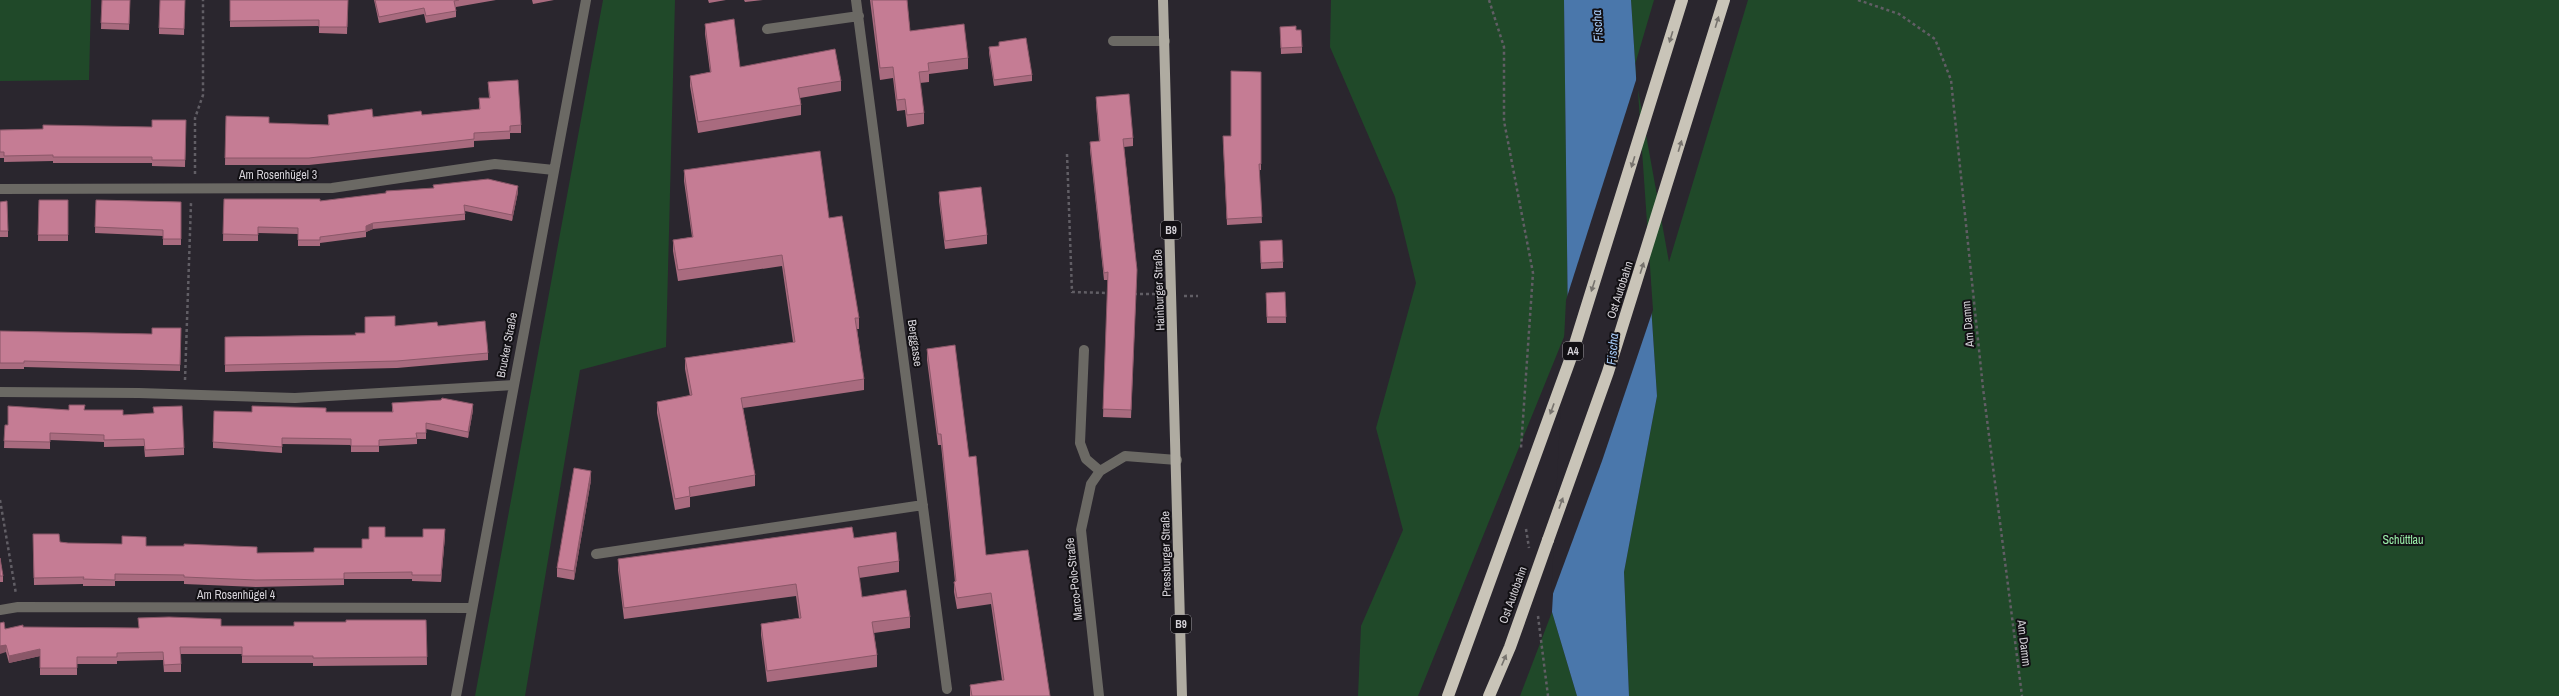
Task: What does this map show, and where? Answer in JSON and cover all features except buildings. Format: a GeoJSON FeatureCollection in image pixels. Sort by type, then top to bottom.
{"type":"FeatureCollection","features":[{"type":"Feature","properties":{"kind":"highway","name":"A4"},"geometry":{"type":"LineString","coordinates":[[1448,696],[1570,360],[1682,0]]}},
{"type":"Feature","properties":{"kind":"highway","name":"Ost Autobahn"},"geometry":{"type":"LineString","coordinates":[[1489,696],[1510,647],[1608,372],[1724,0]]}},
{"type":"Feature","properties":{"kind":"main road","name":"Hainburger Straße"},"geometry":{"type":"LineString","coordinates":[[1163,0],[1177,460]]}},
{"type":"Feature","properties":{"kind":"main road","name":"Pressburger Straße"},"geometry":{"type":"LineString","coordinates":[[1177,460],[1182,696]]}},
{"type":"Feature","properties":{"kind":"street","name":"Brucker Straße"},"geometry":{"type":"LineString","coordinates":[[456,696],[586,0]]}},
{"type":"Feature","properties":{"kind":"street","name":"Berggasse"},"geometry":{"type":"LineString","coordinates":[[856,0],[947,689]]}},
{"type":"Feature","properties":{"kind":"street"},"geometry":{"type":"LineString","coordinates":[[767,29],[858,16]]}},
{"type":"Feature","properties":{"kind":"street"},"geometry":{"type":"LineString","coordinates":[[1113,41],[1165,41]]}},
{"type":"Feature","properties":{"kind":"street","name":"Am Rosenhügel 3"},"geometry":{"type":"LineString","coordinates":[[0,189],[332,188],[494,164],[554,170]]}},
{"type":"Feature","properties":{"kind":"street"},"geometry":{"type":"LineString","coordinates":[[1084,350],[1080,443],[1086,459],[1100,471]]}},
{"type":"Feature","properties":{"kind":"street"},"geometry":{"type":"LineString","coordinates":[[0,392],[138,393],[295,398],[513,385]]}},
{"type":"Feature","properties":{"kind":"street","name":"Marco-Polo-Straße"},"geometry":{"type":"LineString","coordinates":[[1099,696],[1082,530],[1091,484],[1100,471],[1125,456],[1177,460]]}},
{"type":"Feature","properties":{"kind":"street"},"geometry":{"type":"LineString","coordinates":[[596,554],[923,505]]}},
{"type":"Feature","properties":{"kind":"street","name":"Am Rosenhügel 4"},"geometry":{"type":"LineString","coordinates":[[0,610],[18,608],[472,608]]}},
{"type":"Feature","properties":{"kind":"path"},"geometry":{"type":"LineString","coordinates":[[1489,0],[1504,47],[1504,121],[1533,273],[1520,451]]}},
{"type":"Feature","properties":{"kind":"path","name":"Am Damm"},"geometry":{"type":"LineString","coordinates":[[1858,0],[1899,14],[1935,39],[1951,80],[1983,388],[2022,696]]}},
{"type":"Feature","properties":{"kind":"path"},"geometry":{"type":"LineString","coordinates":[[1066,154],[1072,292],[1110,293]]}},
{"type":"Feature","properties":{"kind":"path"},"geometry":{"type":"LineString","coordinates":[[1126,293],[1198,296]]}},
{"type":"Feature","properties":{"kind":"path"},"geometry":{"type":"LineString","coordinates":[[0,500],[18,608]]}},
{"type":"Feature","properties":{"kind":"path"},"geometry":{"type":"LineString","coordinates":[[1525,522],[1529,554]]}},
{"type":"Feature","properties":{"kind":"path"},"geometry":{"type":"LineString","coordinates":[[1537,609],[1548,696]]}},
{"type":"Feature","properties":{"kind":"green space"},"geometry":{"type":"Polygon","coordinates":[[[0,0],[91,0],[89,80],[0,81],[0,0]]]}},
{"type":"Feature","properties":{"kind":"green space"},"geometry":{"type":"Polygon","coordinates":[[[603,0],[675,0],[666,347],[580,370],[525,696],[475,696],[603,0]]]}},
{"type":"Feature","properties":{"kind":"green space"},"geometry":{"type":"Polygon","coordinates":[[[1331,0],[1564,0],[1568,327],[1418,696],[1358,696],[1361,626],[1403,530],[1376,428],[1416,283],[1395,197],[1330,47],[1331,0]]]}},
{"type":"Feature","properties":{"kind":"green space"},"geometry":{"type":"Polygon","coordinates":[[[1631,0],[1654,0],[1635,64],[1631,0]]]}},
{"type":"Feature","properties":{"kind":"green space","name":"Schüttlau"},"geometry":{"type":"Polygon","coordinates":[[[1748,0],[2559,0],[2559,696],[1629,696],[1624,572],[1657,396],[1636,81],[1669,262],[1748,0]]]}},
{"type":"Feature","properties":{"kind":"green space"},"geometry":{"type":"Polygon","coordinates":[[[1635,64],[1636,81],[1634,68],[1635,64]]]}},
{"type":"Feature","properties":{"kind":"green space"},"geometry":{"type":"Polygon","coordinates":[[[1552,612],[1577,696],[1520,696],[1552,612]]]}},
{"type":"Feature","properties":{"kind":"water","name":"Fischa"},"geometry":{"type":"Polygon","coordinates":[[[1564,0],[1631,0],[1657,396],[1624,572],[1629,696],[1577,696],[1552,612],[1568,327],[1564,0]]]}},
{"type":"Feature","properties":{"kind":"pier"},"geometry":{"type":"Polygon","coordinates":[[[1637,77],[1653,310],[1602,461],[1551,599],[1566,300],[1637,77]]]}}]}
